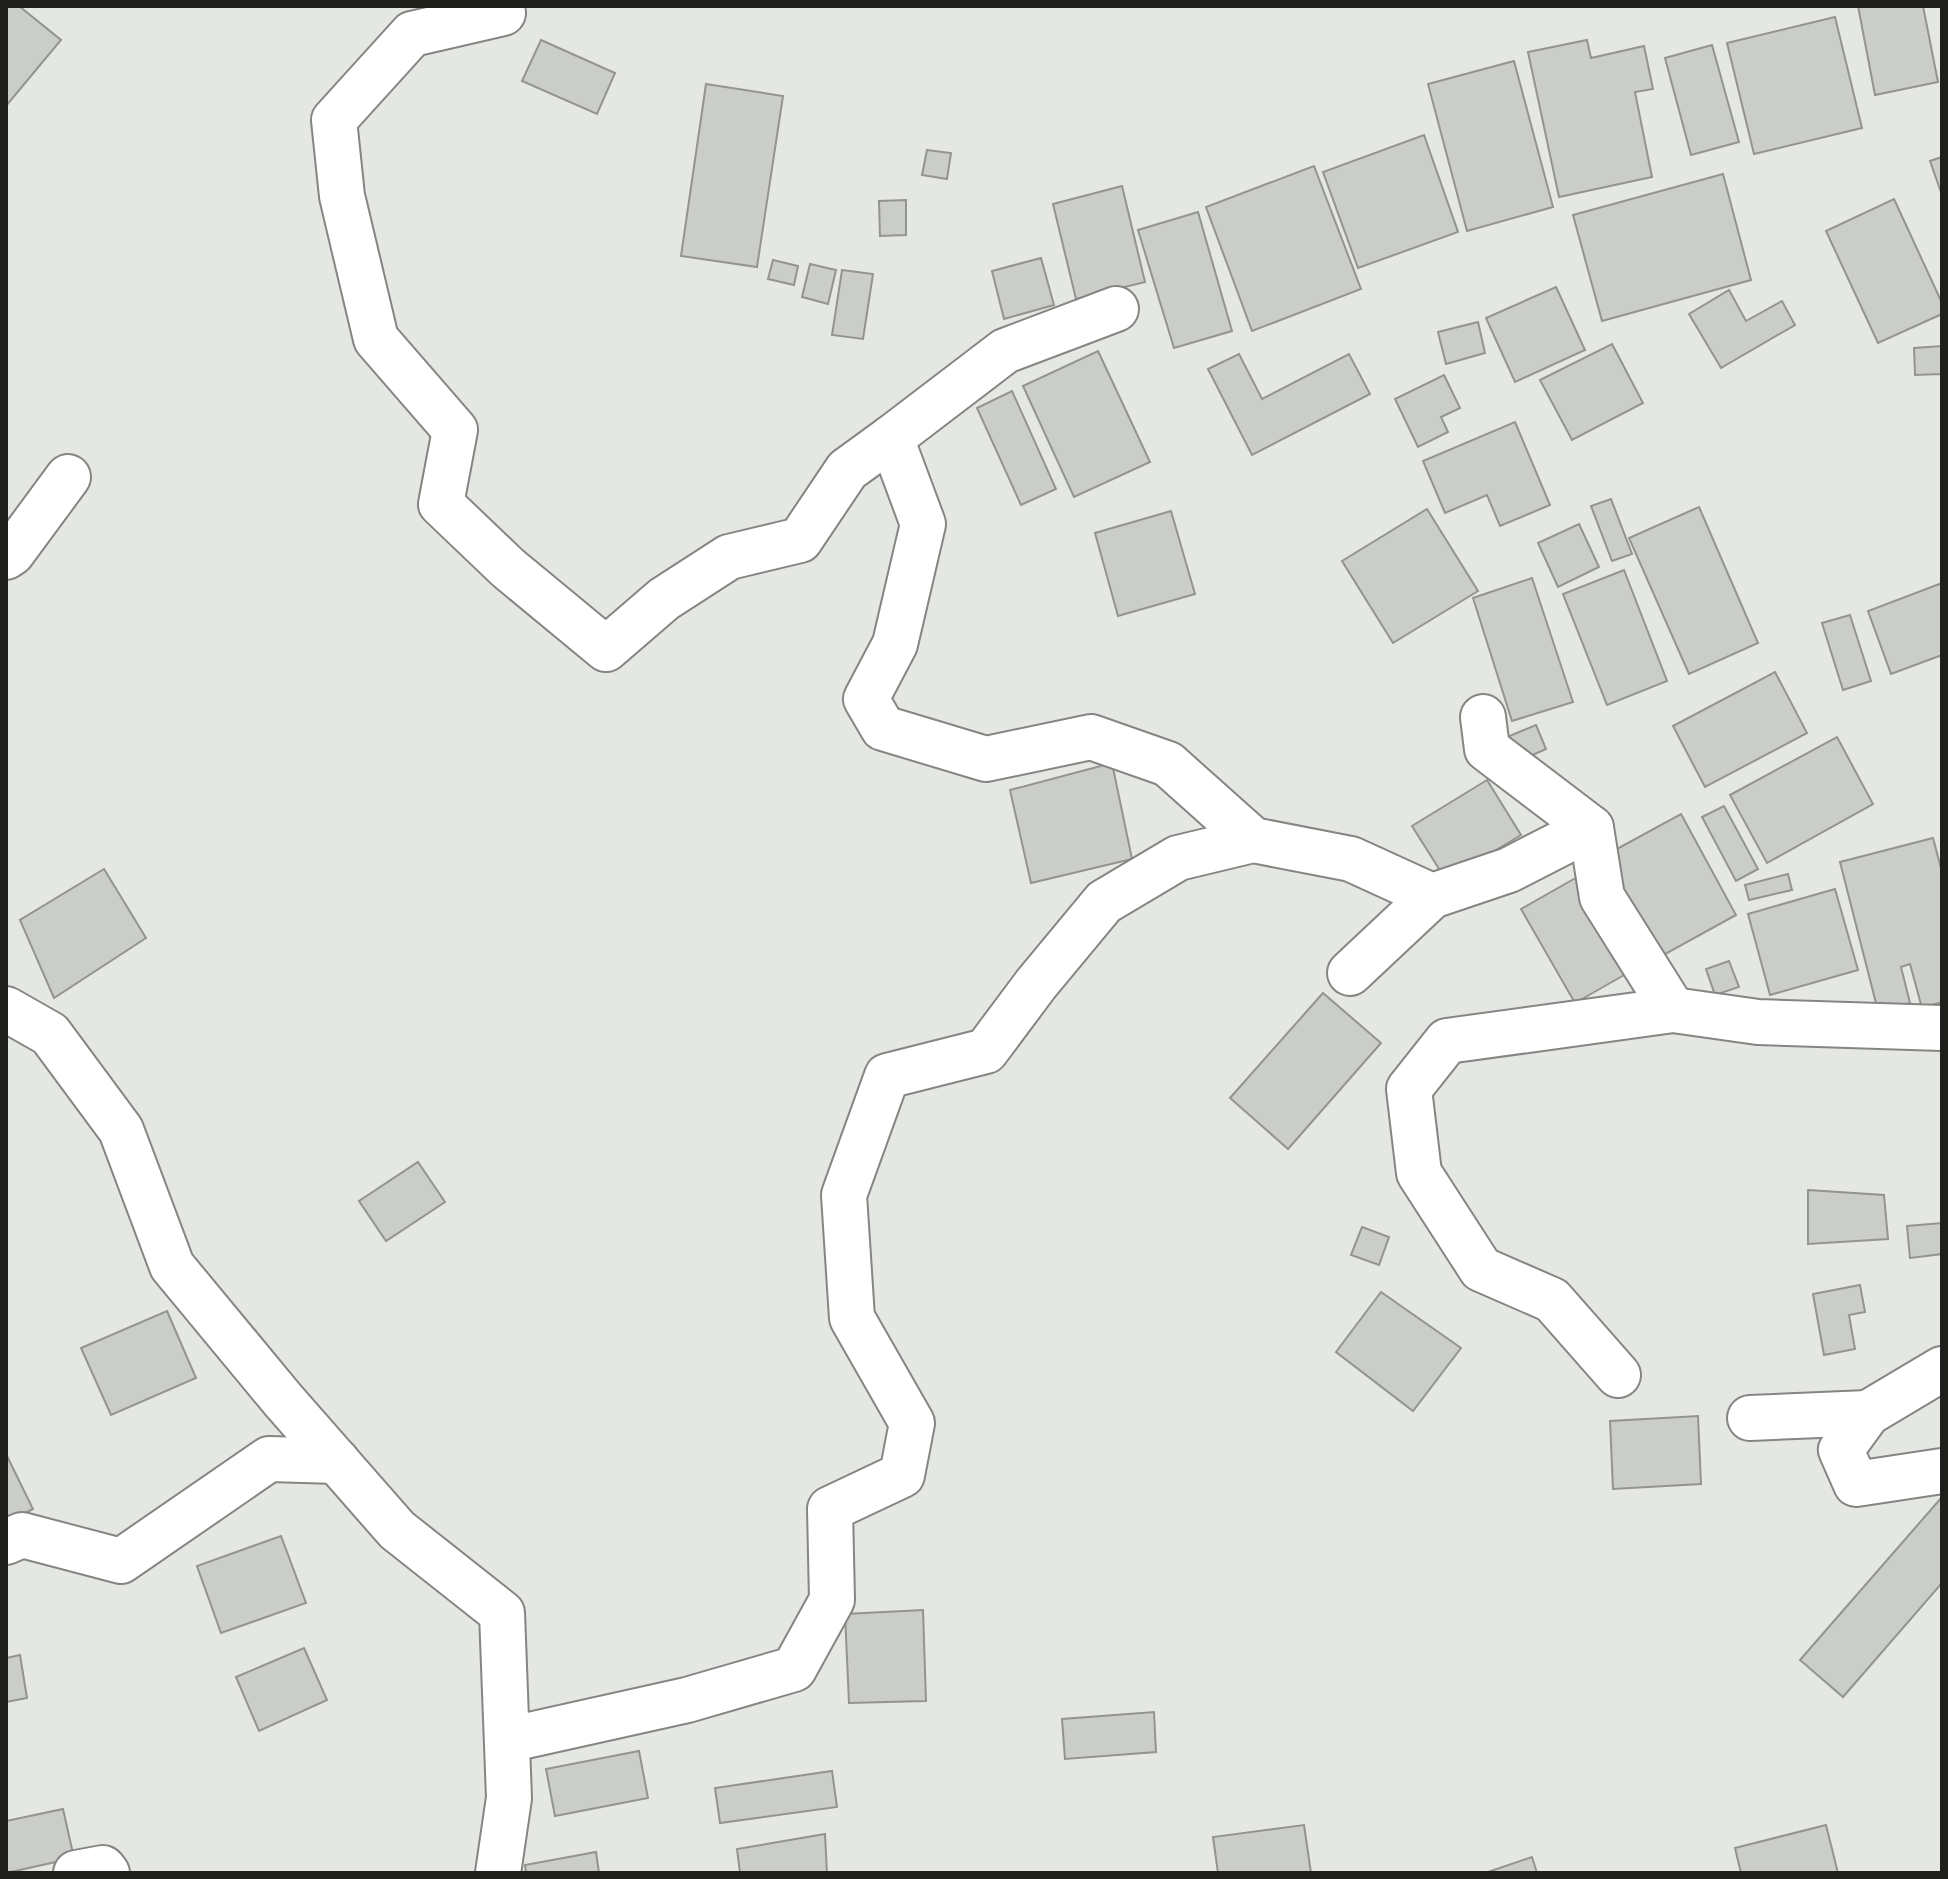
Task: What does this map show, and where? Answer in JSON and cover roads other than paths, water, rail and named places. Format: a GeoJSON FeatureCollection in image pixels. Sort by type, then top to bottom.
{"type":"FeatureCollection","features":[{"type":"Feature","properties":{"kind":"street"},"geometry":{"type":"LineString","coordinates":[[503,13],[412,34],[334,120],[342,196],[376,339],[455,430],[441,504],[508,568],[606,649],[664,599],[729,557],[800,540],[847,470],[1005,351],[1116,309]]}},
{"type":"Feature","properties":{"kind":"street"},"geometry":{"type":"LineString","coordinates":[[891,438],[923,524],[895,644],[866,699],[883,728],[986,759],[1091,737],[1168,764],[1253,840]]}},
{"type":"Feature","properties":{"kind":"street"},"geometry":{"type":"LineString","coordinates":[[6,557],[68,477]]}},
{"type":"Feature","properties":{"kind":"street"},"geometry":{"type":"LineString","coordinates":[[1483,717],[1487,749],[1591,828],[1602,897],[1673,1010]]}},
{"type":"Feature","properties":{"kind":"street"},"geometry":{"type":"LineString","coordinates":[[1350,973],[1432,896],[1509,870],[1591,828]]}},
{"type":"Feature","properties":{"kind":"street"},"geometry":{"type":"LineString","coordinates":[[507,1740],[687,1700],[794,1669],[832,1600],[830,1509],[902,1475],[912,1423],[852,1318],[844,1195],[887,1076],[986,1051],[1104,902],[1178,858],[1253,840],[1351,859],[1432,896]]}},
{"type":"Feature","properties":{"kind":"street"},"geometry":{"type":"LineString","coordinates":[[6,1009],[50,1034],[121,1130],[172,1266],[397,1530],[502,1613],[509,1798],[498,1873]]}},
{"type":"Feature","properties":{"kind":"street"},"geometry":{"type":"LineString","coordinates":[[1618,1375],[1552,1300],[1481,1269],[1419,1173],[1409,1089],[1447,1041],[1673,1010],[1758,1022],[1942,1028]]}},
{"type":"Feature","properties":{"kind":"street"},"geometry":{"type":"LineString","coordinates":[[1942,1369],[1868,1413],[1841,1450],[1856,1484],[1942,1471]]}},
{"type":"Feature","properties":{"kind":"street"},"geometry":{"type":"LineString","coordinates":[[1750,1418],[1868,1413]]}},
{"type":"Feature","properties":{"kind":"street"},"geometry":{"type":"LineString","coordinates":[[6,1542],[22,1535],[121,1561],[269,1459],[337,1461]]}},
{"type":"Feature","properties":{"kind":"street"},"geometry":{"type":"LineString","coordinates":[[76,1873],[103,1868],[107,1873]]}}]}
